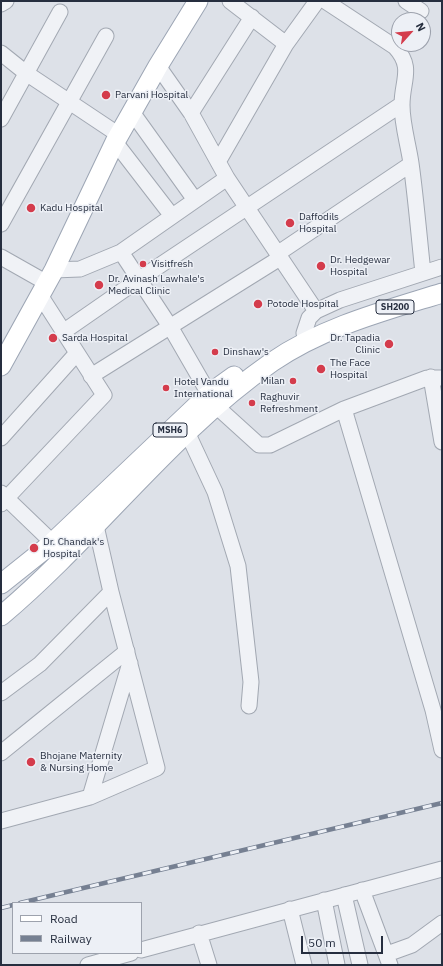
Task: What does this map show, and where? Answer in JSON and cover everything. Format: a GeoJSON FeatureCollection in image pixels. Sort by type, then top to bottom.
{"type":"FeatureCollection","features":[{"type":"Feature","properties":{"kind":"main road"},"geometry":{"type":"LineString","coordinates":[[1,366],[47,283],[117,139],[158,66],[198,1]]}},
{"type":"Feature","properties":{"kind":"main road","name":"MSH6"},"geometry":{"type":"LineString","coordinates":[[1,599],[28,576],[212,400],[273,362],[305,338],[347,318],[442,282]]}},
{"type":"Feature","properties":{"kind":"main road","name":"SH200"},"geometry":{"type":"LineString","coordinates":[[347,318],[442,293]]}},
{"type":"Feature","properties":{"kind":"main road","name":"MSH6"},"geometry":{"type":"LineString","coordinates":[[1,584],[96,526],[187,432],[212,400]]}},
{"type":"Feature","properties":{"kind":"main road","name":"MSH6"},"geometry":{"type":"LineString","coordinates":[[1,616],[31,590],[54,551]]}},
{"type":"Feature","properties":{"kind":"street"},"geometry":{"type":"LineString","coordinates":[[1,4],[6,1]]}},
{"type":"Feature","properties":{"kind":"street"},"geometry":{"type":"LineString","coordinates":[[230,1],[286,44]]}},
{"type":"Feature","properties":{"kind":"street"},"geometry":{"type":"LineString","coordinates":[[218,162],[286,44],[317,1]]}},
{"type":"Feature","properties":{"kind":"street"},"geometry":{"type":"LineString","coordinates":[[326,1],[395,47],[403,56],[406,66],[402,104],[411,164],[423,273]]}},
{"type":"Feature","properties":{"kind":"street"},"geometry":{"type":"LineString","coordinates":[[406,1],[421,11]]}},
{"type":"Feature","properties":{"kind":"street"},"geometry":{"type":"LineString","coordinates":[[1,119],[60,12]]}},
{"type":"Feature","properties":{"kind":"street"},"geometry":{"type":"LineString","coordinates":[[191,113],[252,17]]}},
{"type":"Feature","properties":{"kind":"street"},"geometry":{"type":"LineString","coordinates":[[1,224],[106,36]]}},
{"type":"Feature","properties":{"kind":"street"},"geometry":{"type":"LineString","coordinates":[[1,53],[26,73],[69,101],[117,139],[172,216]]}},
{"type":"Feature","properties":{"kind":"street"},"geometry":{"type":"LineString","coordinates":[[158,66],[191,113],[227,178],[316,311]]}},
{"type":"Feature","properties":{"kind":"street"},"geometry":{"type":"LineString","coordinates":[[63,332],[138,280],[402,104]]}},
{"type":"Feature","properties":{"kind":"street"},"geometry":{"type":"LineString","coordinates":[[132,112],[195,200]]}},
{"type":"Feature","properties":{"kind":"street"},"geometry":{"type":"LineString","coordinates":[[91,376],[171,328],[411,164]]}},
{"type":"Feature","properties":{"kind":"street"},"geometry":{"type":"LineString","coordinates":[[47,283],[121,252],[227,178]]}},
{"type":"Feature","properties":{"kind":"street"},"geometry":{"type":"LineString","coordinates":[[121,252],[171,328],[212,400],[259,445],[270,445],[344,409],[436,377],[442,442]]}},
{"type":"Feature","properties":{"kind":"street"},"geometry":{"type":"LineString","coordinates":[[1,257],[47,283],[63,332],[104,395],[3,498],[54,551]]}},
{"type":"Feature","properties":{"kind":"street"},"geometry":{"type":"LineString","coordinates":[[442,267],[340,300],[316,311],[309,318],[305,338],[318,343],[442,301]]}},
{"type":"Feature","properties":{"kind":"street"},"geometry":{"type":"LineString","coordinates":[[1,438],[77,353]]}},
{"type":"Feature","properties":{"kind":"street"},"geometry":{"type":"LineString","coordinates":[[344,409],[437,708],[442,750]]}},
{"type":"Feature","properties":{"kind":"street"},"geometry":{"type":"LineString","coordinates":[[187,432],[215,492],[238,566],[251,682],[249,706]]}},
{"type":"Feature","properties":{"kind":"street"},"geometry":{"type":"LineString","coordinates":[[1,821],[90,797],[157,768],[111,592],[96,526]]}},
{"type":"Feature","properties":{"kind":"street"},"geometry":{"type":"LineString","coordinates":[[1,694],[40,664],[111,592]]}},
{"type":"Feature","properties":{"kind":"street"},"geometry":{"type":"LineString","coordinates":[[1,753],[129,657]]}},
{"type":"Feature","properties":{"kind":"street"},"geometry":{"type":"LineString","coordinates":[[90,797],[129,657]]}},
{"type":"Feature","properties":{"kind":"street"},"geometry":{"type":"LineString","coordinates":[[142,950],[442,869]]}},
{"type":"Feature","properties":{"kind":"street"},"geometry":{"type":"LineString","coordinates":[[362,890],[388,960],[442,923]]}},
{"type":"Feature","properties":{"kind":"street"},"geometry":{"type":"LineString","coordinates":[[344,895],[360,965]]}},
{"type":"Feature","properties":{"kind":"street"},"geometry":{"type":"LineString","coordinates":[[324,900],[337,965]]}},
{"type":"Feature","properties":{"kind":"street"},"geometry":{"type":"LineString","coordinates":[[290,909],[304,965]]}},
{"type":"Feature","properties":{"kind":"street"},"geometry":{"type":"LineString","coordinates":[[199,934],[209,965]]}},
{"type":"Feature","properties":{"kind":"street"},"geometry":{"type":"LineString","coordinates":[[88,965],[126,954]]}},
{"type":"Feature","properties":{"kind":"railway"},"geometry":{"type":"LineString","coordinates":[[24,902],[442,803]]}},
{"type":"Feature","properties":{"kind":"railway"},"geometry":{"type":"LineString","coordinates":[[1,908],[12,905]]}},
{"type":"Feature","properties":{"kind":"place","name":"Parvani Hospital"},"geometry":{"type":"Point","coordinates":[106,95]}},
{"type":"Feature","properties":{"kind":"place","name":"Kadu Hospital"},"geometry":{"type":"Point","coordinates":[31,208]}},
{"type":"Feature","properties":{"kind":"place","name":"Daffodils Hospital"},"geometry":{"type":"Point","coordinates":[290,223]}},
{"type":"Feature","properties":{"kind":"place","name":"Visitfresh"},"geometry":{"type":"Point","coordinates":[143,264]}},
{"type":"Feature","properties":{"kind":"place","name":"Dr. Hedgewar Hospital"},"geometry":{"type":"Point","coordinates":[321,266]}},
{"type":"Feature","properties":{"kind":"place","name":"Dr. Avinash Lawhale's Medical Clinic"},"geometry":{"type":"Point","coordinates":[99,285]}},
{"type":"Feature","properties":{"kind":"place","name":"Potode Hospital"},"geometry":{"type":"Point","coordinates":[258,304]}},
{"type":"Feature","properties":{"kind":"place","name":"Sarda Hospital"},"geometry":{"type":"Point","coordinates":[53,338]}},
{"type":"Feature","properties":{"kind":"place","name":"Dr. Tapadia Clinic"},"geometry":{"type":"Point","coordinates":[389,344]}},
{"type":"Feature","properties":{"kind":"place","name":"Dinshaw's"},"geometry":{"type":"Point","coordinates":[215,352]}},
{"type":"Feature","properties":{"kind":"place","name":"The Face Hospital"},"geometry":{"type":"Point","coordinates":[321,369]}},
{"type":"Feature","properties":{"kind":"place","name":"Milan"},"geometry":{"type":"Point","coordinates":[293,381]}},
{"type":"Feature","properties":{"kind":"place","name":"Hotel Vandu International"},"geometry":{"type":"Point","coordinates":[166,388]}},
{"type":"Feature","properties":{"kind":"place","name":"Raghuvir Refreshment"},"geometry":{"type":"Point","coordinates":[252,403]}},
{"type":"Feature","properties":{"kind":"place","name":"Dr. Chandak's Hospital"},"geometry":{"type":"Point","coordinates":[34,548]}},
{"type":"Feature","properties":{"kind":"place","name":"Bhojane Maternity & Nursing Home"},"geometry":{"type":"Point","coordinates":[31,762]}}]}
